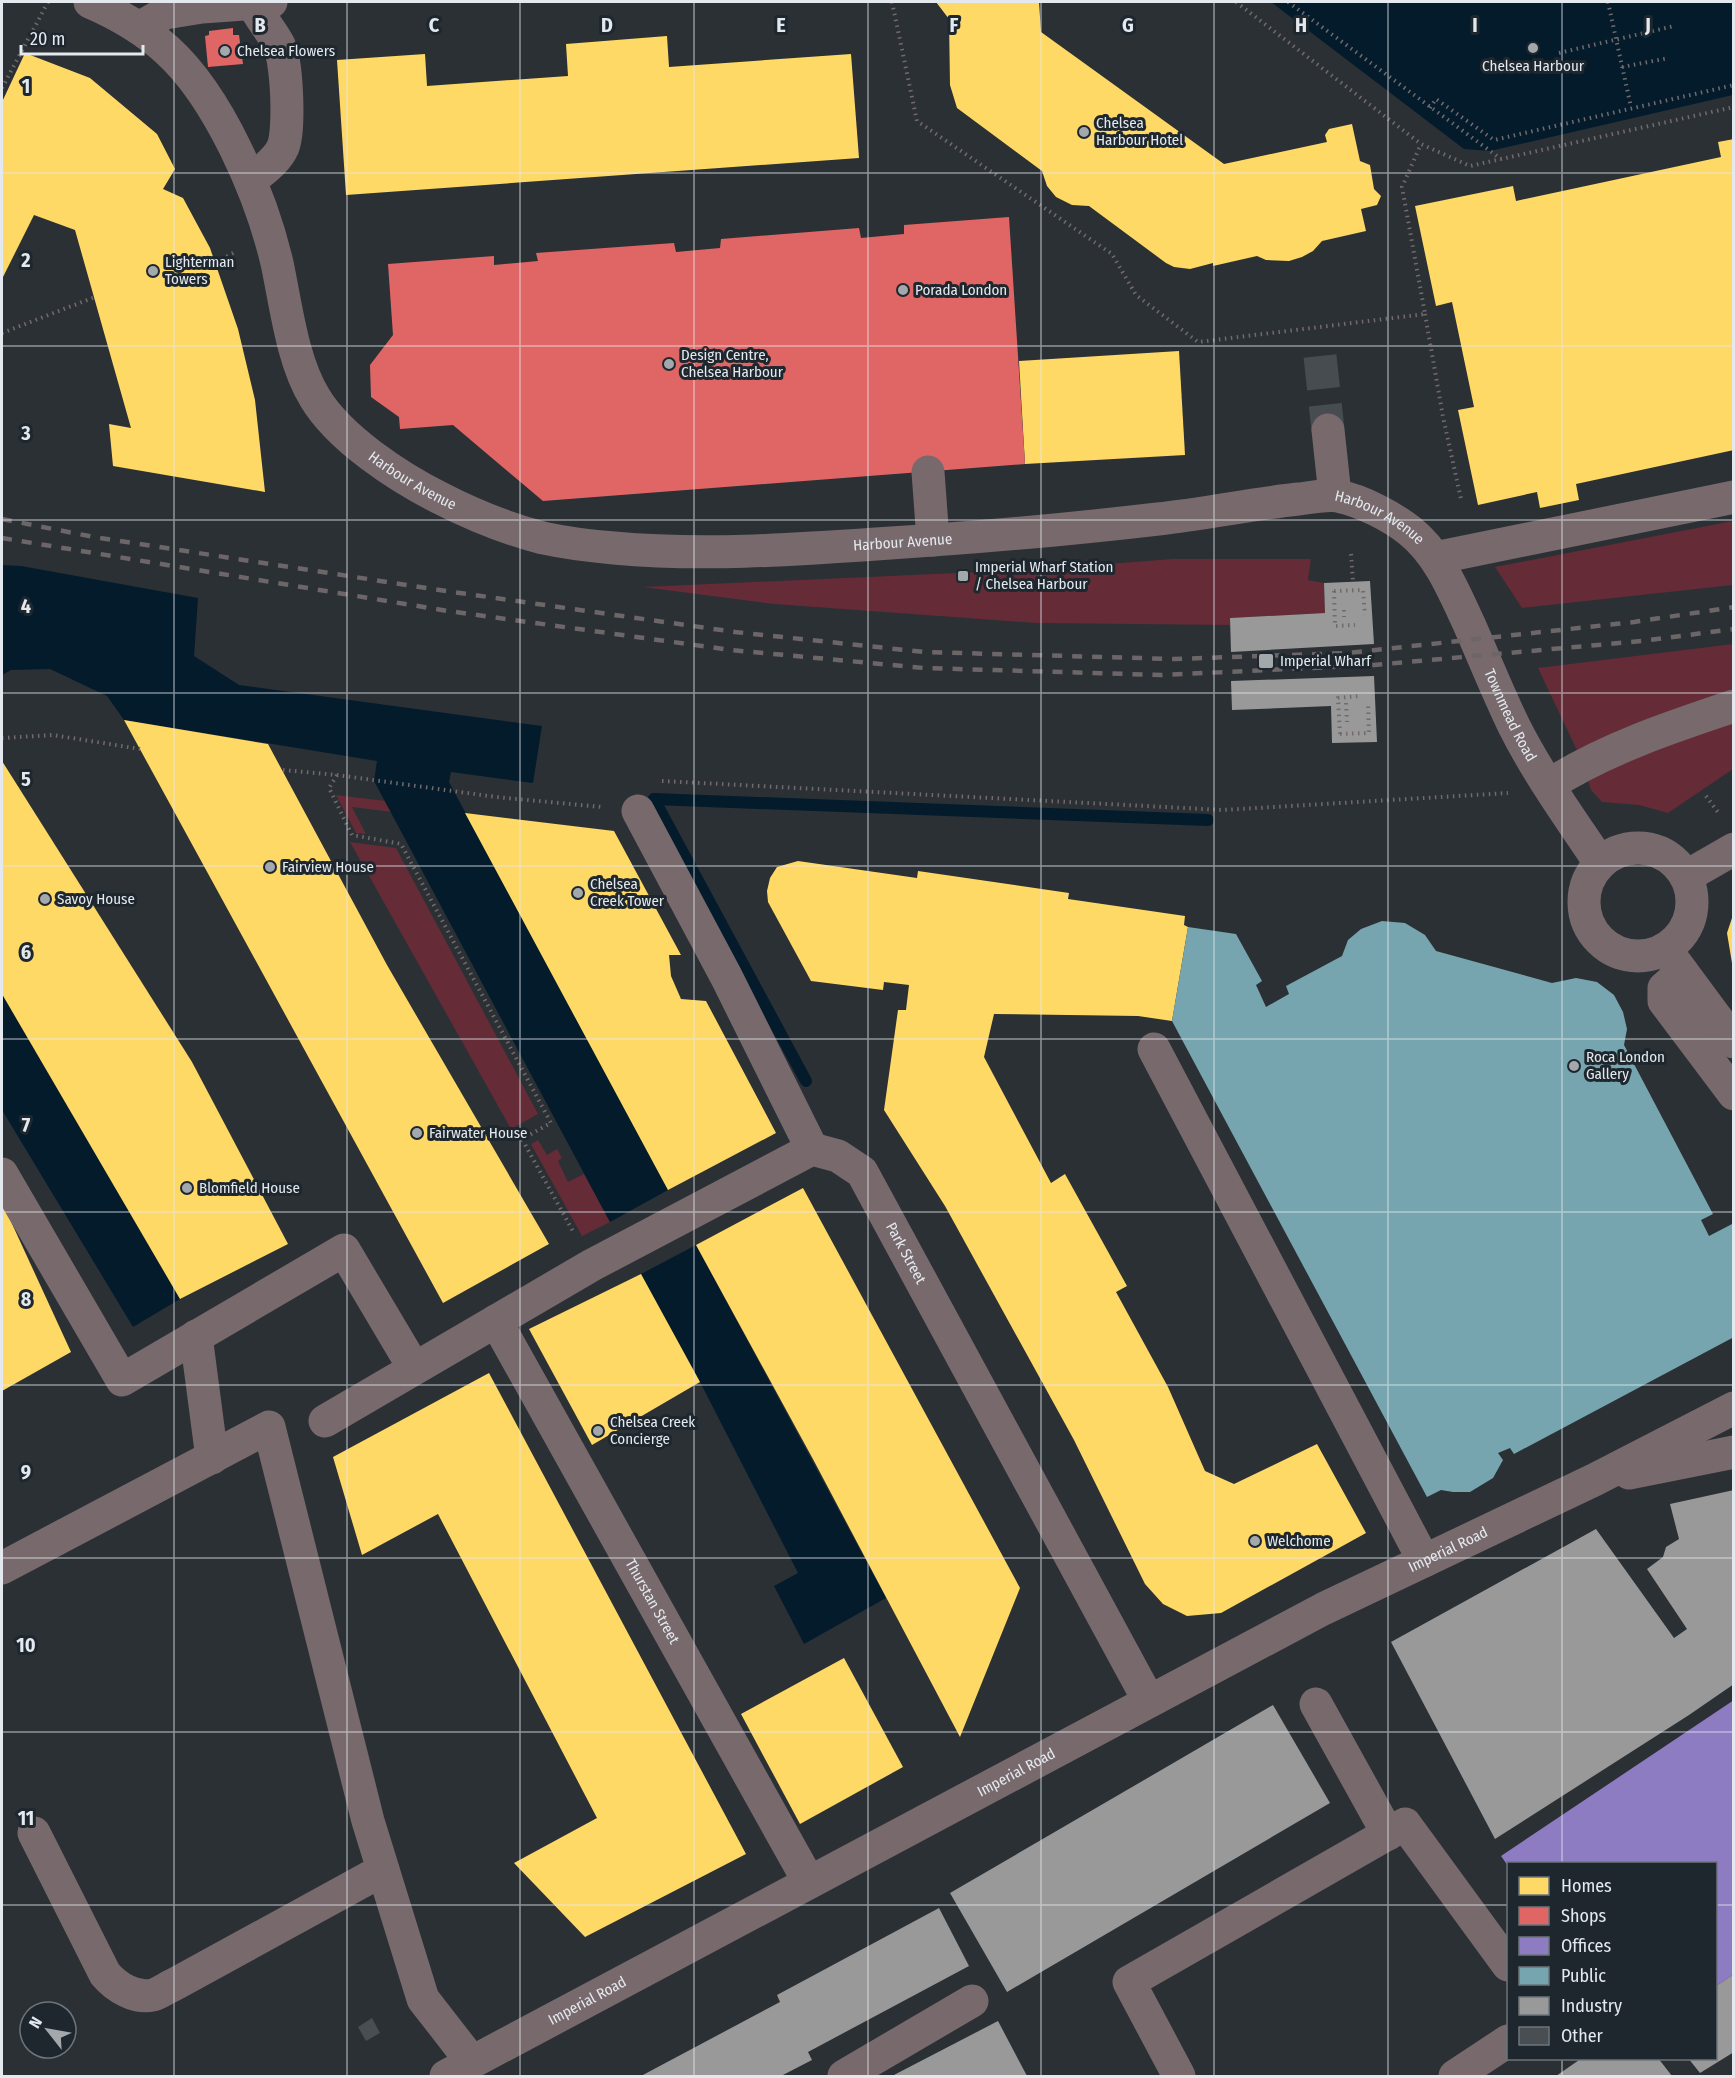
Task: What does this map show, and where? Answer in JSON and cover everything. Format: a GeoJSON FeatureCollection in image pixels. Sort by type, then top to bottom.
{"type":"FeatureCollection","features":[{"type":"Feature","properties":{"kind":"street","name":"Harbour Avenue"},"geometry":{"type":"LineString","coordinates":[[90,2],[113,11],[169,51],[215,111],[251,180],[271,239],[296,351],[304,375],[315,398],[336,425],[366,452],[436,497],[498,525],[546,539],[660,552],[774,549],[933,540],[1091,527],[1213,513],[1279,501],[1335,495],[1382,512],[1414,534],[1435,558],[1734,497]]}},
{"type":"Feature","properties":{"kind":"street"},"geometry":{"type":"LineString","coordinates":[[139,28],[165,13],[258,2],[280,47],[286,89],[287,129],[283,147],[272,163],[251,180]]}},
{"type":"Feature","properties":{"kind":"street"},"geometry":{"type":"LineString","coordinates":[[1328,430],[1335,495]]}},
{"type":"Feature","properties":{"kind":"street"},"geometry":{"type":"LineString","coordinates":[[928,472],[933,540]]}},
{"type":"Feature","properties":{"kind":"street","name":"Townmead Road"},"geometry":{"type":"LineString","coordinates":[[1435,558],[1452,589],[1516,729],[1549,785],[1600,862]]}},
{"type":"Feature","properties":{"kind":"street"},"geometry":{"type":"LineString","coordinates":[[1549,785],[1583,764],[1690,720],[1734,706]]}},
{"type":"Feature","properties":{"kind":"street"},"geometry":{"type":"LineString","coordinates":[[325,1421],[592,1265],[812,1149],[728,978],[638,811]]}},
{"type":"Feature","properties":{"kind":"street"},"geometry":{"type":"LineString","coordinates":[[1687,876],[1730,836]]}},
{"type":"Feature","properties":{"kind":"street"},"geometry":{"type":"LineString","coordinates":[[1734,1042],[1674,960],[1649,955],[1632,956],[1615,951],[1601,941],[1590,927],[1584,910],[1584,893],[1590,877],[1600,862],[1614,853],[1631,848],[1647,848],[1663,853],[1687,876],[1692,892],[1692,909],[1688,925],[1678,939],[1674,960],[1664,988],[1664,1001],[1734,1094]]}},
{"type":"Feature","properties":{"kind":"street"},"geometry":{"type":"LineString","coordinates":[[1154,1049],[1424,1560]]}},
{"type":"Feature","properties":{"kind":"street","name":"Park Street"},"geometry":{"type":"LineString","coordinates":[[812,1149],[838,1156],[862,1172],[1149,1701]]}},
{"type":"Feature","properties":{"kind":"street"},"geometry":{"type":"LineString","coordinates":[[2,1174],[122,1380],[344,1250],[414,1368]]}},
{"type":"Feature","properties":{"kind":"street","name":"Thurstan Street"},"geometry":{"type":"LineString","coordinates":[[496,1321],[809,1882]]}},
{"type":"Feature","properties":{"kind":"street"},"geometry":{"type":"LineString","coordinates":[[196,1336],[212,1458]]}},
{"type":"Feature","properties":{"kind":"street","name":"Imperial Road"},"geometry":{"type":"LineString","coordinates":[[459,2069],[1323,1609],[1594,1479],[1733,1408]]}},
{"type":"Feature","properties":{"kind":"street"},"geometry":{"type":"LineString","coordinates":[[2,1568],[269,1427],[365,1810],[423,1999],[459,2069]]}},
{"type":"Feature","properties":{"kind":"street","name":"Imperial Road"},"geometry":{"type":"LineString","coordinates":[[1594,1479],[1734,1452]]}},
{"type":"Feature","properties":{"kind":"street"},"geometry":{"type":"LineString","coordinates":[[1316,1704],[1388,1834]]}},
{"type":"Feature","properties":{"kind":"street"},"geometry":{"type":"LineString","coordinates":[[1179,2076],[1129,1982],[1405,1824],[1507,1962]]}},
{"type":"Feature","properties":{"kind":"street"},"geometry":{"type":"LineString","coordinates":[[34,1833],[105,1974],[122,1989],[139,1995],[153,1995],[175,1984],[383,1870]]}},
{"type":"Feature","properties":{"kind":"street"},"geometry":{"type":"LineString","coordinates":[[844,2076],[972,2001]]}},
{"type":"Feature","properties":{"kind":"street"},"geometry":{"type":"LineString","coordinates":[[1455,2076],[1507,2042]]}},
{"type":"Feature","properties":{"kind":"path"},"geometry":{"type":"LineString","coordinates":[[2,88],[48,2]]}},
{"type":"Feature","properties":{"kind":"path"},"geometry":{"type":"LineString","coordinates":[[892,2],[917,121],[1112,254],[1136,295],[1198,342],[1425,314]]}},
{"type":"Feature","properties":{"kind":"path"},"geometry":{"type":"LineString","coordinates":[[1236,2],[1421,144],[1470,166],[1734,107]]}},
{"type":"Feature","properties":{"kind":"path"},"geometry":{"type":"LineString","coordinates":[[1288,2],[1501,159]]}},
{"type":"Feature","properties":{"kind":"path"},"geometry":{"type":"LineString","coordinates":[[1608,2],[1631,107]]}},
{"type":"Feature","properties":{"kind":"path"},"geometry":{"type":"LineString","coordinates":[[1559,53],[1674,26]]}},
{"type":"Feature","properties":{"kind":"path"},"geometry":{"type":"LineString","coordinates":[[1622,67],[1669,58]]}},
{"type":"Feature","properties":{"kind":"path"},"geometry":{"type":"LineString","coordinates":[[1430,108],[1436,99],[1494,140],[1734,85]]}},
{"type":"Feature","properties":{"kind":"path"},"geometry":{"type":"LineString","coordinates":[[1421,144],[1402,187],[1443,417],[1461,499]]}},
{"type":"Feature","properties":{"kind":"path"},"geometry":{"type":"LineString","coordinates":[[2,333],[95,297]]}},
{"type":"Feature","properties":{"kind":"path"},"geometry":{"type":"LineString","coordinates":[[1351,554],[1353,582]]}},
{"type":"Feature","properties":{"kind":"path"},"geometry":{"type":"LineString","coordinates":[[1355,625],[1335,626],[1334,591],[1363,590],[1365,615]]}},
{"type":"Feature","properties":{"kind":"path"},"geometry":{"type":"LineString","coordinates":[[1344,610],[1344,617]]}},
{"type":"Feature","properties":{"kind":"path"},"geometry":{"type":"LineString","coordinates":[[1359,696],[1338,698],[1340,734],[1369,733],[1368,702]]}},
{"type":"Feature","properties":{"kind":"path"},"geometry":{"type":"LineString","coordinates":[[1346,703],[1347,722]]}},
{"type":"Feature","properties":{"kind":"path"},"geometry":{"type":"LineString","coordinates":[[2,738],[53,735],[140,749]]}},
{"type":"Feature","properties":{"kind":"path"},"geometry":{"type":"LineString","coordinates":[[283,770],[337,775],[496,797],[638,811]]}},
{"type":"Feature","properties":{"kind":"path"},"geometry":{"type":"LineString","coordinates":[[337,775],[329,788],[352,835],[401,844],[551,1123],[522,1139],[592,1265]]}},
{"type":"Feature","properties":{"kind":"path"},"geometry":{"type":"LineString","coordinates":[[654,780],[1223,810],[1508,793]]}},
{"type":"Feature","properties":{"kind":"path"},"geometry":{"type":"LineString","coordinates":[[1706,796],[1730,836]]}},
{"type":"Feature","properties":{"kind":"shaded area"},"geometry":{"type":"Polygon","coordinates":[[[1733,521],[1733,585],[1522,608],[1495,567],[1733,521]]]}},
{"type":"Feature","properties":{"kind":"shaded area"},"geometry":{"type":"Polygon","coordinates":[[[1172,559],[1311,559],[1308,580],[1324,583],[1325,613],[1230,618],[1230,625],[1037,623],[774,604],[643,587],[1044,569],[1172,559]]]}},
{"type":"Feature","properties":{"kind":"shaded area"},"geometry":{"type":"Polygon","coordinates":[[[1733,644],[1733,769],[1668,813],[1639,805],[1602,802],[1591,790],[1583,763],[1538,668],[1733,644]]]}},
{"type":"Feature","properties":{"kind":"shaded area"},"geometry":{"type":"Polygon","coordinates":[[[336,795],[386,801],[392,812],[352,807],[366,834],[356,833],[336,795]]]}},
{"type":"Feature","properties":{"kind":"shaded area"},"geometry":{"type":"Polygon","coordinates":[[[350,842],[396,848],[538,1114],[511,1129],[350,842]]]}},
{"type":"Feature","properties":{"kind":"shaded area"},"geometry":{"type":"Polygon","coordinates":[[[538,1140],[547,1155],[557,1149],[562,1158],[558,1161],[568,1182],[584,1174],[610,1222],[582,1236],[531,1144],[538,1140]]]}},
{"type":"Feature","properties":{"kind":"water","name":"Chelsea Harbour"},"geometry":{"type":"Polygon","coordinates":[[[1271,2],[1733,2],[1733,95],[1490,151],[1464,149],[1271,2]]]}},
{"type":"Feature","properties":{"kind":"water"},"geometry":{"type":"Polygon","coordinates":[[[2,565],[21,566],[198,598],[194,656],[239,685],[542,726],[533,783],[451,772],[449,782],[668,1190],[610,1222],[374,781],[377,761],[124,720],[107,696],[50,669],[11,670],[2,675],[2,565]]]}},
{"type":"Feature","properties":{"kind":"water"},"geometry":{"type":"Polygon","coordinates":[[[2,994],[180,1299],[133,1327],[2,1110],[2,994]]]}},
{"type":"Feature","properties":{"kind":"water"},"geometry":{"type":"Polygon","coordinates":[[[696,1245],[886,1598],[804,1644],[774,1586],[798,1573],[700,1382],[641,1274],[696,1245]]]}},
{"type":"Feature","properties":{"kind":"building: Homes","name":"Chelsea Harbour Hotel"},"geometry":{"type":"Polygon","coordinates":[[[936,2],[1039,2],[1041,32],[1224,164],[1327,142],[1325,135],[1329,129],[1352,124],[1360,161],[1370,165],[1374,189],[1381,196],[1377,205],[1361,209],[1366,231],[1322,241],[1313,251],[1289,261],[1266,260],[1257,256],[1190,269],[1174,267],[1166,263],[1089,206],[1072,205],[1056,197],[1047,186],[1042,171],[957,108],[950,85],[949,19],[936,2]]]}},
{"type":"Feature","properties":{"kind":"building: Homes"},"geometry":{"type":"Polygon","coordinates":[[[667,36],[669,67],[851,54],[859,158],[346,195],[337,60],[425,54],[427,86],[568,76],[566,44],[667,36]]]}},
{"type":"Feature","properties":{"kind":"building: Homes","name":"Lighterman Towers"},"geometry":{"type":"Polygon","coordinates":[[[25,53],[90,78],[157,134],[175,169],[163,189],[183,198],[210,248],[238,329],[255,400],[265,492],[113,466],[109,424],[131,428],[75,230],[34,215],[2,279],[2,102],[25,53]]]}},
{"type":"Feature","properties":{"kind":"building: Homes"},"geometry":{"type":"Polygon","coordinates":[[[1734,139],[1734,450],[1576,484],[1579,500],[1540,508],[1537,492],[1478,505],[1458,410],[1474,407],[1452,302],[1436,306],[1415,206],[1513,186],[1516,201],[1721,157],[1718,142],[1734,139]]]}},
{"type":"Feature","properties":{"kind":"building: Homes"},"geometry":{"type":"Polygon","coordinates":[[[1179,351],[1185,455],[1025,464],[1019,361],[1179,351]]]}},
{"type":"Feature","properties":{"kind":"building: Homes"},"geometry":{"type":"Polygon","coordinates":[[[124,720],[268,744],[387,965],[549,1244],[443,1303],[124,720]]]}},
{"type":"Feature","properties":{"kind":"building: Homes"},"geometry":{"type":"Polygon","coordinates":[[[2,761],[192,1062],[288,1244],[180,1299],[2,994],[2,761]]]}},
{"type":"Feature","properties":{"kind":"building: Homes"},"geometry":{"type":"Polygon","coordinates":[[[465,813],[614,831],[681,955],[669,955],[671,976],[681,999],[706,1001],[776,1133],[668,1190],[465,813]]]}},
{"type":"Feature","properties":{"kind":"building: Homes"},"geometry":{"type":"Polygon","coordinates":[[[798,861],[917,878],[918,871],[1069,893],[1068,899],[1185,916],[1184,925],[1188,927],[1172,1021],[1138,1016],[994,1014],[984,1057],[1051,1183],[1065,1174],[1127,1286],[1116,1292],[1168,1387],[1205,1471],[1234,1484],[1317,1444],[1366,1533],[1221,1613],[1187,1616],[1163,1604],[1145,1584],[1074,1440],[945,1206],[884,1110],[898,1010],[906,1010],[909,985],[884,982],[883,990],[811,981],[768,902],[767,891],[770,878],[777,867],[798,861]]]}},
{"type":"Feature","properties":{"kind":"building: Homes"},"geometry":{"type":"Polygon","coordinates":[[[1734,912],[1734,963],[1732,963],[1727,933],[1734,912]]]}},
{"type":"Feature","properties":{"kind":"building: Homes"},"geometry":{"type":"Polygon","coordinates":[[[803,1188],[1020,1588],[960,1737],[814,1461],[696,1245],[803,1188]]]}},
{"type":"Feature","properties":{"kind":"building: Homes"},"geometry":{"type":"Polygon","coordinates":[[[2,1202],[71,1352],[2,1391],[2,1202]]]}},
{"type":"Feature","properties":{"kind":"building: Homes"},"geometry":{"type":"Polygon","coordinates":[[[641,1274],[700,1382],[592,1445],[529,1329],[641,1274]]]}},
{"type":"Feature","properties":{"kind":"building: Homes"},"geometry":{"type":"Polygon","coordinates":[[[489,1373],[746,1854],[585,1937],[514,1863],[597,1818],[438,1514],[362,1555],[333,1457],[489,1373]]]}},
{"type":"Feature","properties":{"kind":"building: Homes"},"geometry":{"type":"Polygon","coordinates":[[[844,1658],[903,1767],[800,1824],[741,1714],[844,1658]]]}},
{"type":"Feature","properties":{"kind":"building: Shops"},"geometry":{"type":"Polygon","coordinates":[[[233,28],[233,35],[239,35],[243,64],[208,67],[205,36],[209,35],[209,31],[233,28]]]}},
{"type":"Feature","properties":{"kind":"building: Shops"},"geometry":{"type":"Polygon","coordinates":[[[1009,217],[1025,464],[543,501],[453,425],[400,429],[399,417],[371,397],[370,365],[393,335],[388,264],[494,256],[494,265],[538,261],[536,253],[674,243],[676,252],[720,248],[721,239],[859,228],[861,238],[904,234],[904,225],[1009,217]]]}},
{"type":"Feature","properties":{"kind":"building: Offices"},"geometry":{"type":"Polygon","coordinates":[[[1734,1700],[1734,1974],[1717,1985],[1717,1862],[1507,1862],[1507,1865],[1501,1856],[1734,1700]]]}},
{"type":"Feature","properties":{"kind":"building: Public"},"geometry":{"type":"Polygon","coordinates":[[[1382,921],[1405,923],[1425,935],[1436,951],[1552,983],[1576,978],[1597,982],[1614,995],[1623,1012],[1627,1029],[1624,1045],[1713,1214],[1701,1220],[1709,1236],[1734,1223],[1734,1337],[1514,1454],[1510,1448],[1498,1453],[1503,1460],[1493,1478],[1470,1492],[1441,1490],[1427,1497],[1172,1021],[1188,927],[1236,934],[1262,981],[1256,985],[1266,1007],[1289,994],[1286,986],[1342,956],[1348,940],[1361,929],[1382,921]]]}},
{"type":"Feature","properties":{"kind":"building: Industry"},"geometry":{"type":"Polygon","coordinates":[[[1370,581],[1374,644],[1231,652],[1230,618],[1325,613],[1324,583],[1370,581]]]}},
{"type":"Feature","properties":{"kind":"building: Industry"},"geometry":{"type":"Polygon","coordinates":[[[1374,676],[1377,742],[1332,743],[1331,706],[1232,710],[1231,681],[1374,676]]]}},
{"type":"Feature","properties":{"kind":"building: Industry"},"geometry":{"type":"Polygon","coordinates":[[[1734,1490],[1734,1684],[1495,1839],[1391,1642],[1596,1529],[1674,1638],[1687,1629],[1647,1569],[1663,1557],[1666,1547],[1679,1539],[1670,1504],[1734,1490]]]}},
{"type":"Feature","properties":{"kind":"building: Industry"},"geometry":{"type":"Polygon","coordinates":[[[1273,1705],[1330,1803],[1007,1992],[950,1893],[1273,1705]]]}},
{"type":"Feature","properties":{"kind":"building: Industry"},"geometry":{"type":"Polygon","coordinates":[[[939,1908],[969,1966],[808,2052],[812,2060],[781,2076],[641,2076],[780,2002],[777,1995],[939,1908]]]}},
{"type":"Feature","properties":{"kind":"building: Industry"},"geometry":{"type":"Polygon","coordinates":[[[1734,1974],[1734,2052],[1700,2073],[1690,2060],[1717,2060],[1717,1985],[1734,1974]]]}},
{"type":"Feature","properties":{"kind":"building: Industry"},"geometry":{"type":"Polygon","coordinates":[[[998,2021],[1027,2076],[892,2076],[998,2021]]]}},
{"type":"Feature","properties":{"kind":"building: Industry"},"geometry":{"type":"Polygon","coordinates":[[[1579,2060],[1660,2060],[1672,2076],[1556,2076],[1579,2060]]]}},
{"type":"Feature","properties":{"kind":"building: Other"},"geometry":{"type":"Polygon","coordinates":[[[372,2018],[380,2033],[366,2041],[358,2027],[372,2018]]]}},
{"type":"Feature","properties":{"kind":"waterway"},"geometry":{"type":"LineString","coordinates":[[654,799],[1208,820]]}},
{"type":"Feature","properties":{"kind":"waterway"},"geometry":{"type":"LineString","coordinates":[[654,799],[806,1081]]}},
{"type":"Feature","properties":{"kind":"tunnel"},"geometry":{"type":"LineString","coordinates":[[1320,356],[1328,430]]}},
{"type":"Feature","properties":{"kind":"railway"},"geometry":{"type":"LineString","coordinates":[[2,519],[94,537],[446,591],[735,632],[924,652],[1174,659],[1348,653],[1634,622],[1734,607]]}},
{"type":"Feature","properties":{"kind":"railway"},"geometry":{"type":"LineString","coordinates":[[2,538],[448,611],[731,650],[924,668],[1162,675],[1374,665],[1642,641],[1734,629]]}},
{"type":"Feature","properties":{"kind":"place","name":"Chelsea Harbour"},"geometry":{"type":"Point","coordinates":[1533,48]}},
{"type":"Feature","properties":{"kind":"place","name":"Chelsea Flowers"},"geometry":{"type":"Point","coordinates":[225,51]}},
{"type":"Feature","properties":{"kind":"place","name":"Chelsea Harbour Hotel"},"geometry":{"type":"Point","coordinates":[1084,132]}},
{"type":"Feature","properties":{"kind":"place","name":"Lighterman Towers"},"geometry":{"type":"Point","coordinates":[153,271]}},
{"type":"Feature","properties":{"kind":"place","name":"Porada London"},"geometry":{"type":"Point","coordinates":[903,290]}},
{"type":"Feature","properties":{"kind":"place","name":"Design Centre, Chelsea Harbour"},"geometry":{"type":"Point","coordinates":[669,364]}},
{"type":"Feature","properties":{"kind":"place","name":"Imperial Wharf Station / Chelsea Harbour"},"geometry":{"type":"Point","coordinates":[963,576]}},
{"type":"Feature","properties":{"kind":"place","name":"Imperial Wharf"},"geometry":{"type":"Point","coordinates":[1266,661]}},
{"type":"Feature","properties":{"kind":"place","name":"Fairview House"},"geometry":{"type":"Point","coordinates":[270,867]}},
{"type":"Feature","properties":{"kind":"place","name":"Chelsea Creek Tower"},"geometry":{"type":"Point","coordinates":[578,893]}},
{"type":"Feature","properties":{"kind":"place","name":"Savoy House"},"geometry":{"type":"Point","coordinates":[45,899]}},
{"type":"Feature","properties":{"kind":"place","name":"Roca London Gallery"},"geometry":{"type":"Point","coordinates":[1574,1066]}},
{"type":"Feature","properties":{"kind":"place","name":"Fairwater House"},"geometry":{"type":"Point","coordinates":[417,1133]}},
{"type":"Feature","properties":{"kind":"place","name":"Blomfield House"},"geometry":{"type":"Point","coordinates":[187,1188]}},
{"type":"Feature","properties":{"kind":"place","name":"Chelsea Creek Concierge"},"geometry":{"type":"Point","coordinates":[598,1431]}},
{"type":"Feature","properties":{"kind":"place","name":"Welchome"},"geometry":{"type":"Point","coordinates":[1255,1541]}}]}
